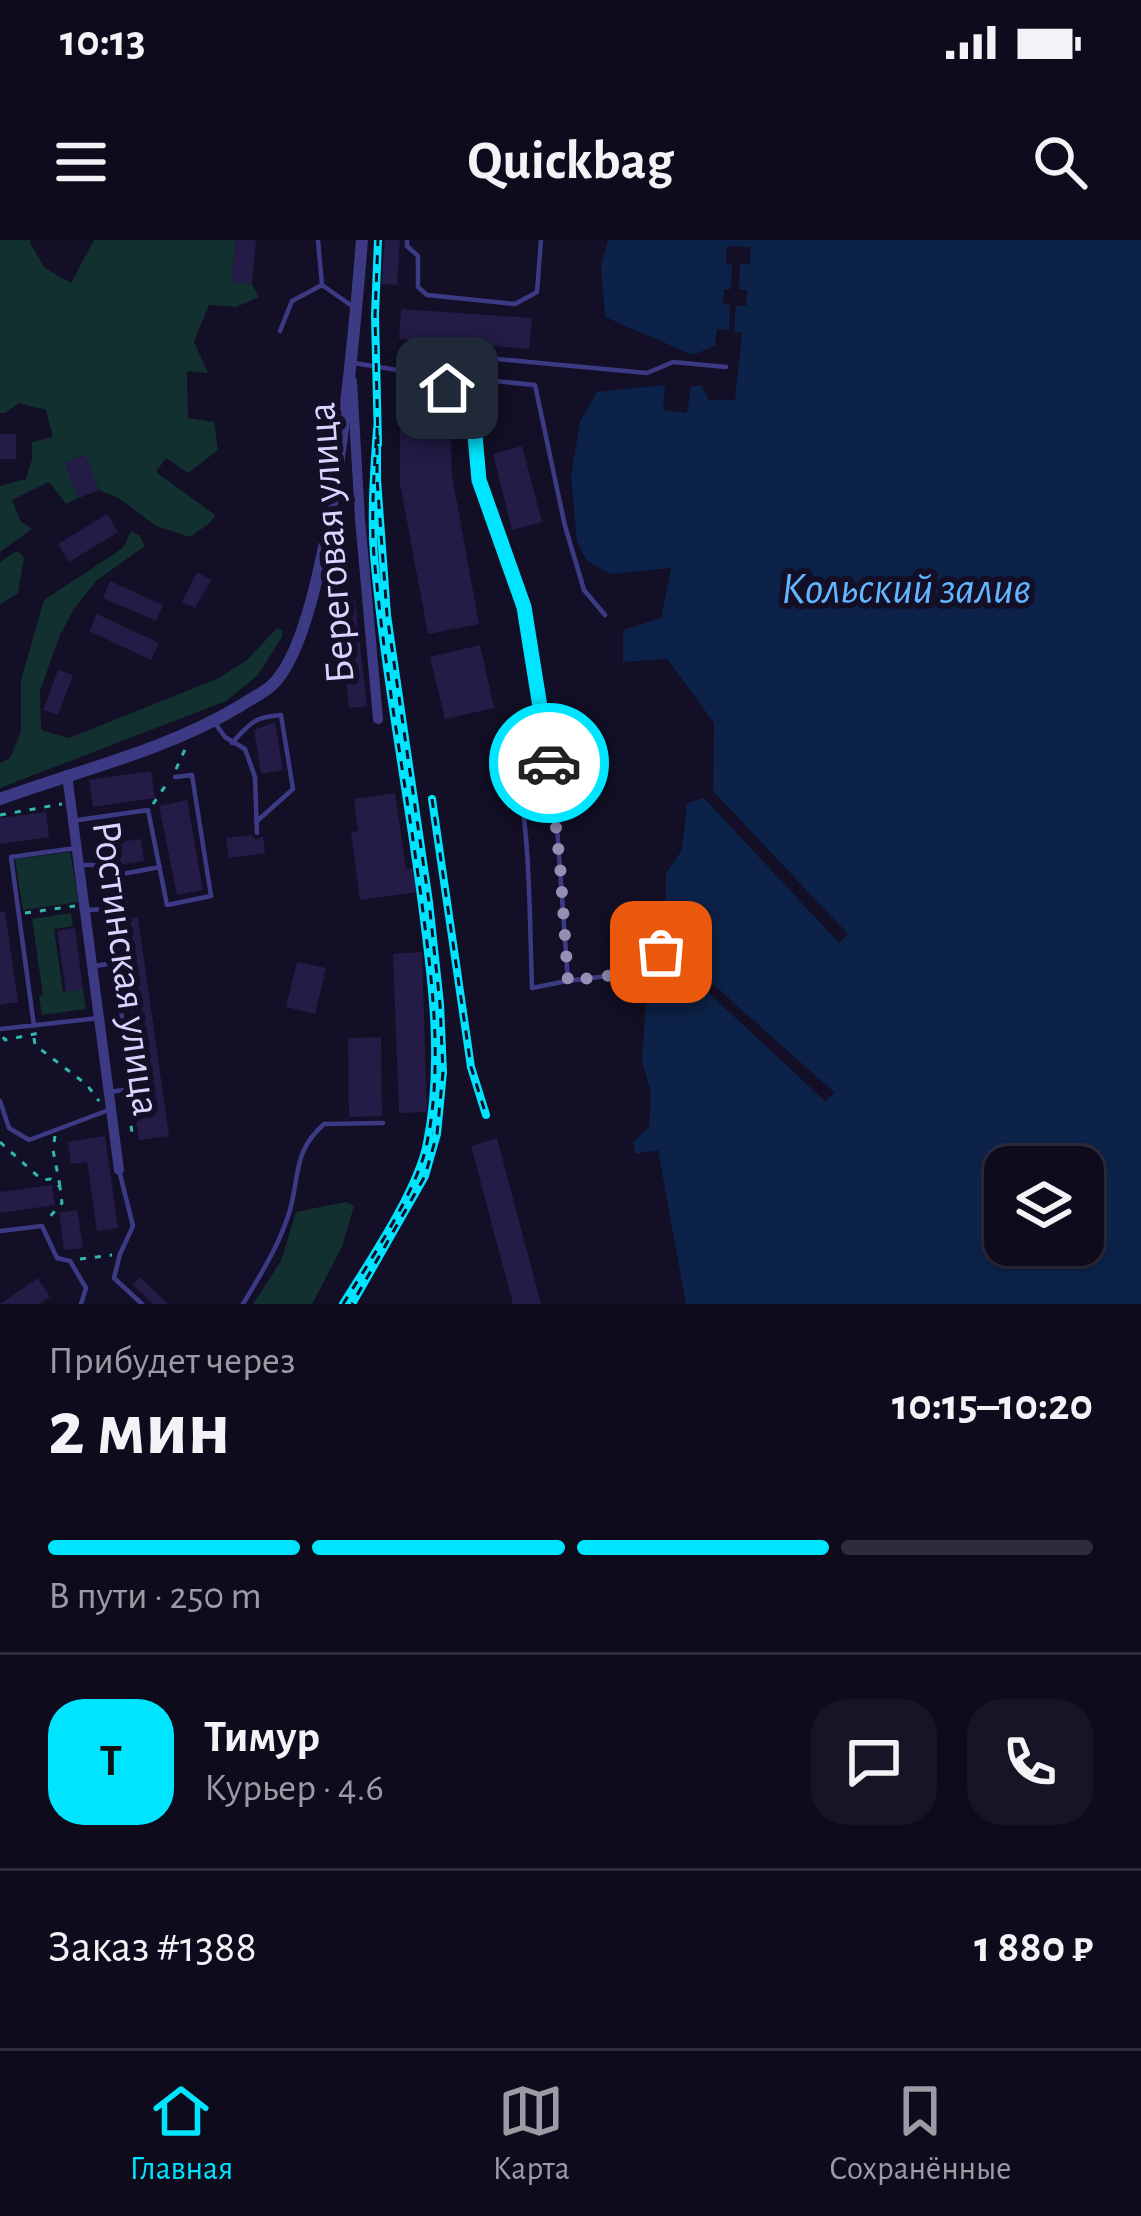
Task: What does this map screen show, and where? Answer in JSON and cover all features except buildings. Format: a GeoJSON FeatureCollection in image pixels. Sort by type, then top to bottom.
{"type":"FeatureCollection","features":[{"type":"Feature","properties":{"kind":"street"},"geometry":{"type":"LineString","coordinates":[[0,799],[192,732],[273,685],[301,636],[317,580],[350,363],[362,240]]}},
{"type":"Feature","properties":{"kind":"street","name":"Береговая улица"},"geometry":{"type":"LineString","coordinates":[[350,363],[378,719]]}},
{"type":"Feature","properties":{"kind":"street","name":"Ростинская улица"},"geometry":{"type":"LineString","coordinates":[[67,775],[119,1169]]}},
{"type":"Feature","properties":{"kind":"lane"},"geometry":{"type":"LineString","coordinates":[[318,240],[322,284],[356,310]]}},
{"type":"Feature","properties":{"kind":"lane"},"geometry":{"type":"LineString","coordinates":[[407,240],[418,256],[418,287],[427,295],[515,304],[537,292],[541,240]]}},
{"type":"Feature","properties":{"kind":"lane"},"geometry":{"type":"LineString","coordinates":[[280,331],[292,301],[322,284]]}},
{"type":"Feature","properties":{"kind":"lane"},"geometry":{"type":"LineString","coordinates":[[422,374],[423,352],[647,373],[673,362],[726,368]]}},
{"type":"Feature","properties":{"kind":"lane"},"geometry":{"type":"LineString","coordinates":[[350,363],[536,386],[565,526],[584,590],[605,615]]}},
{"type":"Feature","properties":{"kind":"lane"},"geometry":{"type":"LineString","coordinates":[[422,374],[472,402],[479,480],[524,607],[555,799],[568,981]]}},
{"type":"Feature","properties":{"kind":"lane"},"geometry":{"type":"LineString","coordinates":[[232,743],[252,722],[281,715],[293,789],[256,822]]}},
{"type":"Feature","properties":{"kind":"lane"},"geometry":{"type":"LineString","coordinates":[[214,721],[232,743],[245,748],[254,778],[257,833]]}},
{"type":"Feature","properties":{"kind":"lane"},"geometry":{"type":"LineString","coordinates":[[510,738],[527,836],[532,988],[622,974],[661,952]]}},
{"type":"Feature","properties":{"kind":"lane"},"geometry":{"type":"LineString","coordinates":[[72,821],[148,810],[167,904],[211,896],[192,775],[175,778]]}},
{"type":"Feature","properties":{"kind":"lane"},"geometry":{"type":"LineString","coordinates":[[34,1026],[8,858],[76,848]]}},
{"type":"Feature","properties":{"kind":"lane"},"geometry":{"type":"LineString","coordinates":[[78,865],[96,865],[122,874],[160,867]]}},
{"type":"Feature","properties":{"kind":"lane"},"geometry":{"type":"LineString","coordinates":[[122,874],[126,902]]}},
{"type":"Feature","properties":{"kind":"lane"},"geometry":{"type":"LineString","coordinates":[[83,908],[105,909],[122,874]]}},
{"type":"Feature","properties":{"kind":"lane"},"geometry":{"type":"LineString","coordinates":[[91,967],[114,963],[132,1089],[109,1092]]}},
{"type":"Feature","properties":{"kind":"lane"},"geometry":{"type":"LineString","coordinates":[[0,1030],[99,1018]]}},
{"type":"Feature","properties":{"kind":"lane"},"geometry":{"type":"LineString","coordinates":[[0,1101],[9,1128],[29,1140],[111,1109]]}},
{"type":"Feature","properties":{"kind":"lane"},"geometry":{"type":"LineString","coordinates":[[243,1304],[271,1259],[290,1210],[307,1140],[325,1124],[383,1124]]}},
{"type":"Feature","properties":{"kind":"lane"},"geometry":{"type":"LineString","coordinates":[[119,1169],[133,1226],[113,1278],[142,1304]]}},
{"type":"Feature","properties":{"kind":"lane"},"geometry":{"type":"LineString","coordinates":[[0,1232],[42,1226],[57,1258],[70,1261],[86,1288],[81,1304]]}},
{"type":"Feature","properties":{"kind":"path"},"geometry":{"type":"LineString","coordinates":[[148,810],[175,771],[192,732]]}},
{"type":"Feature","properties":{"kind":"path"},"geometry":{"type":"LineString","coordinates":[[0,815],[70,802]]}},
{"type":"Feature","properties":{"kind":"path"},"geometry":{"type":"LineString","coordinates":[[19,914],[83,908]]}},
{"type":"Feature","properties":{"kind":"path"},"geometry":{"type":"LineString","coordinates":[[33,1036],[35,1045],[111,1109]]}},
{"type":"Feature","properties":{"kind":"path"},"geometry":{"type":"LineString","coordinates":[[42,1226],[62,1203],[53,1150],[56,1131]]}},
{"type":"Feature","properties":{"kind":"path"},"geometry":{"type":"LineString","coordinates":[[0,1142],[42,1180],[51,1179],[60,1187]]}},
{"type":"Feature","properties":{"kind":"path"},"geometry":{"type":"LineString","coordinates":[[70,1261],[120,1254]]}},
{"type":"Feature","properties":{"kind":"green space"},"geometry":{"type":"Polygon","coordinates":[[[0,240],[31,240],[45,268],[71,283],[94,240],[235,240],[232,282],[252,284],[259,297],[236,307],[209,305],[194,342],[208,373],[187,371],[188,418],[214,422],[218,450],[188,473],[166,458],[156,472],[215,515],[190,537],[156,526],[120,499],[99,490],[84,455],[65,463],[79,498],[66,504],[49,482],[12,500],[21,522],[32,529],[0,552],[0,486],[26,479],[32,442],[53,437],[46,410],[19,403],[0,413],[0,240]]]}},
{"type":"Feature","properties":{"kind":"green space"},"geometry":{"type":"Polygon","coordinates":[[[131,531],[145,546],[96,581],[60,635],[40,691],[41,730],[69,738],[219,678],[247,660],[277,628],[282,637],[258,675],[226,701],[0,788],[0,763],[10,758],[21,732],[21,680],[44,600],[123,548],[131,531]]]}},
{"type":"Feature","properties":{"kind":"green space"},"geometry":{"type":"Polygon","coordinates":[[[17,551],[24,557],[18,593],[0,604],[0,562],[17,551]]]}},
{"type":"Feature","properties":{"kind":"green space"},"geometry":{"type":"Polygon","coordinates":[[[70,852],[79,902],[23,910],[15,859],[70,852]]]}},
{"type":"Feature","properties":{"kind":"green space"},"geometry":{"type":"Polygon","coordinates":[[[71,913],[73,926],[54,929],[63,992],[83,989],[86,1009],[42,1015],[32,919],[71,913]]]}},
{"type":"Feature","properties":{"kind":"green space"},"geometry":{"type":"Polygon","coordinates":[[[345,1202],[354,1206],[342,1247],[312,1304],[253,1304],[281,1261],[296,1212],[345,1202]]]}},
{"type":"Feature","properties":{"kind":"water","name":"Кольский залив"},"geometry":{"type":"Polygon","coordinates":[[[608,240],[1141,240],[1141,1304],[686,1304],[658,1150],[635,1154],[633,1142],[649,1127],[651,1091],[642,1062],[646,1000],[671,964],[678,972],[690,960],[665,920],[666,873],[682,850],[687,803],[713,791],[714,723],[667,659],[623,662],[623,630],[661,618],[671,568],[610,574],[586,560],[577,541],[571,477],[580,421],[597,392],[665,385],[663,410],[687,413],[691,386],[702,386],[708,400],[735,400],[742,333],[717,329],[715,346],[693,355],[605,317],[601,266],[608,240]]]}},
{"type":"Feature","properties":{"kind":"pier"},"geometry":{"type":"Polygon","coordinates":[[[727,246],[751,247],[750,264],[740,264],[739,289],[747,290],[746,306],[736,306],[734,331],[729,331],[730,305],[723,304],[724,289],[731,289],[727,246]]]}},
{"type":"Feature","properties":{"kind":"pier"},"geometry":{"type":"Polygon","coordinates":[[[713,791],[848,934],[839,943],[704,798],[713,791]]]}},
{"type":"Feature","properties":{"kind":"pier"},"geometry":{"type":"Polygon","coordinates":[[[687,962],[835,1093],[825,1101],[682,968],[687,962]]]}},
{"type":"Feature","properties":{"kind":"railway"},"geometry":{"type":"LineString","coordinates":[[378,240],[378,444]]}},
{"type":"Feature","properties":{"kind":"railway"},"geometry":{"type":"LineString","coordinates":[[343,1304],[414,1182],[427,1143],[435,1080],[428,952],[374,556],[377,429],[387,615],[429,902],[443,1072],[437,1134],[425,1176],[352,1304]]}},
{"type":"Feature","properties":{"kind":"railway"},"geometry":{"type":"LineString","coordinates":[[432,799],[471,1067],[486,1115]]}},
{"type":"Feature","properties":{"kind":"way so far"},"geometry":{"type":"LineString","coordinates":[[549,763],[568,981],[622,974],[661,952]]}},
{"type":"Feature","properties":{"kind":"route"},"geometry":{"type":"LineString","coordinates":[[447,388],[472,402],[479,480],[524,607],[549,763]]}}]}
